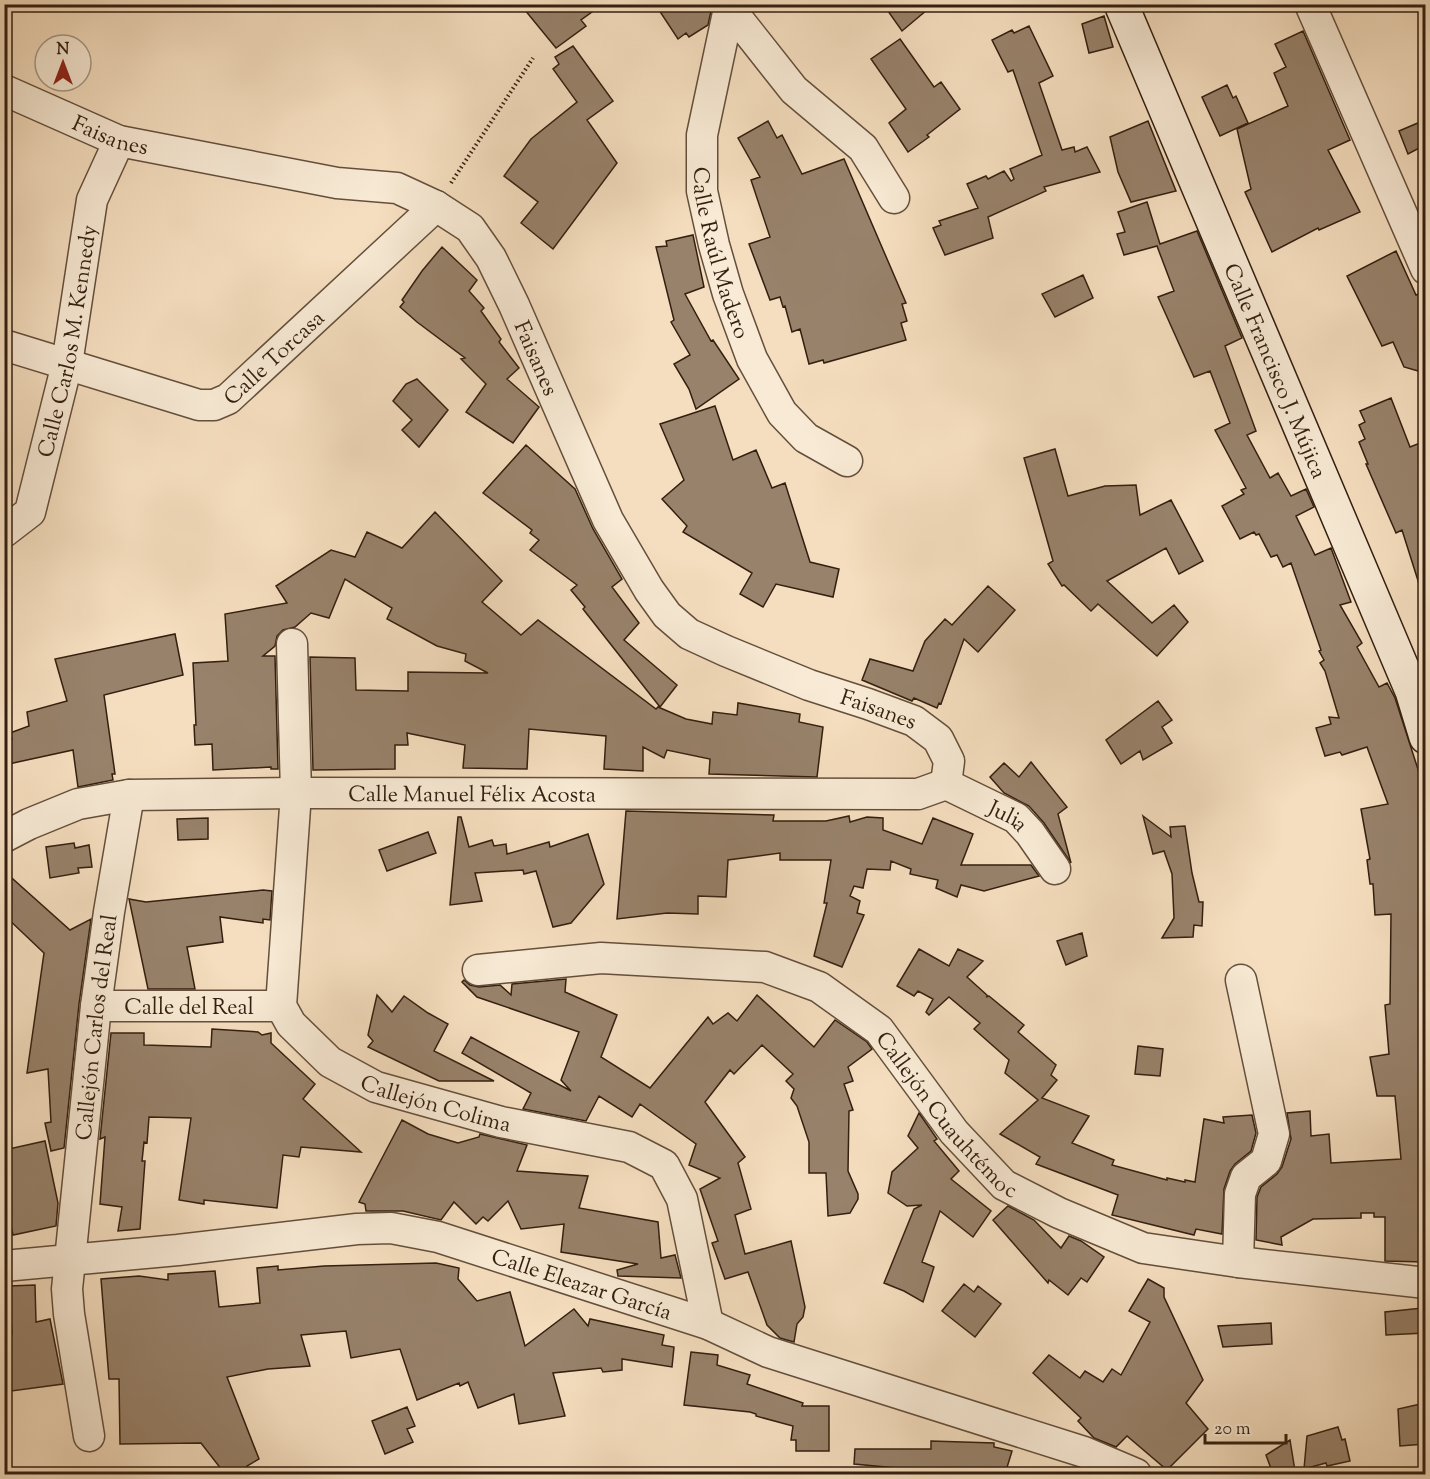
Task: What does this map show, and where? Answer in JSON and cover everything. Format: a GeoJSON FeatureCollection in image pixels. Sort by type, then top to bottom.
{"type":"FeatureCollection","features":[{"type":"Feature","properties":{"kind":"street","name":"Calle Francisco J. Mújica"},"geometry":{"type":"LineString","coordinates":[[1121,4],[1412,691],[1425,737]]}},
{"type":"Feature","properties":{"kind":"street"},"geometry":{"type":"LineString","coordinates":[[1310,4],[1425,269]]}},
{"type":"Feature","properties":{"kind":"street"},"geometry":{"type":"LineString","coordinates":[[728,6],[794,90],[863,148],[894,198]]}},
{"type":"Feature","properties":{"kind":"street","name":"Calle Raúl Madero"},"geometry":{"type":"LineString","coordinates":[[728,6],[702,135],[702,191],[714,245],[728,294],[752,359],[782,414],[806,438],[847,461]]}},
{"type":"Feature","properties":{"kind":"street","name":"Faisanes"},"geometry":{"type":"LineString","coordinates":[[4,90],[119,141],[337,183],[398,188],[436,206],[470,228],[492,258],[608,520],[649,590],[667,615],[689,634],[726,651],[809,685],[914,721],[938,739],[949,761],[946,784]]}},
{"type":"Feature","properties":{"kind":"street","name":"Calle Carlos M. Kennedy"},"geometry":{"type":"LineString","coordinates":[[4,532],[30,512],[67,364],[92,201],[119,141]]}},
{"type":"Feature","properties":{"kind":"street","name":"Calle Torcasa"},"geometry":{"type":"LineString","coordinates":[[4,345],[199,405],[214,405],[228,399],[436,206]]}},
{"type":"Feature","properties":{"kind":"street"},"geometry":{"type":"LineString","coordinates":[[281,1006],[296,793],[292,644]]}},
{"type":"Feature","properties":{"kind":"street","name":"Calle Manuel Félix Acosta"},"geometry":{"type":"LineString","coordinates":[[4,837],[28,824],[78,804],[129,795],[296,793],[918,795],[946,784]]}},
{"type":"Feature","properties":{"kind":"street","name":"Julia"},"geometry":{"type":"LineString","coordinates":[[946,784],[1016,818],[1030,833],[1055,869]]}},
{"type":"Feature","properties":{"kind":"street","name":"Callejón Carlos del Real"},"geometry":{"type":"LineString","coordinates":[[88,1436],[67,1289],[96,1006],[129,795]]}},
{"type":"Feature","properties":{"kind":"street","name":"Callejón Cuauhtémoc"},"geometry":{"type":"LineString","coordinates":[[478,970],[601,958],[765,967],[819,987],[879,1030],[954,1132],[1004,1185],[1059,1213],[1143,1248],[1238,1262],[1425,1283]]}},
{"type":"Feature","properties":{"kind":"street"},"geometry":{"type":"LineString","coordinates":[[1238,1262],[1240,1194],[1246,1177],[1266,1161],[1274,1134],[1241,980]]}},
{"type":"Feature","properties":{"kind":"street","name":"Calle del Real"},"geometry":{"type":"LineString","coordinates":[[96,1006],[281,1006]]}},
{"type":"Feature","properties":{"kind":"street","name":"Callejón Colima"},"geometry":{"type":"LineString","coordinates":[[281,1006],[291,1024],[330,1062],[376,1087],[501,1122],[629,1147],[664,1165],[682,1199],[708,1324]]}},
{"type":"Feature","properties":{"kind":"street","name":"Calle Eleazar García"},"geometry":{"type":"LineString","coordinates":[[4,1266],[178,1250],[357,1228],[391,1228],[438,1237],[708,1324],[768,1352],[1084,1452],[1136,1474]]}},
{"type":"Feature","properties":{"kind":"path"},"geometry":{"type":"LineString","coordinates":[[436,206],[533,58]]}},
{"type":"Feature","properties":{"kind":"building"},"geometry":{"type":"Polygon","coordinates":[[[520,4],[603,4],[581,20],[586,26],[556,48],[520,4]]]}},
{"type":"Feature","properties":{"kind":"building"},"geometry":{"type":"Polygon","coordinates":[[[655,4],[709,4],[711,11],[708,25],[689,37],[686,33],[678,39],[655,4]]]}},
{"type":"Feature","properties":{"kind":"building"},"geometry":{"type":"Polygon","coordinates":[[[883,4],[934,4],[902,31],[883,4]]]}},
{"type":"Feature","properties":{"kind":"building"},"geometry":{"type":"Polygon","coordinates":[[[1104,16],[1113,47],[1089,53],[1082,24],[1104,16]]]}},
{"type":"Feature","properties":{"kind":"building"},"geometry":{"type":"Polygon","coordinates":[[[1029,26],[1053,76],[1039,83],[1062,150],[1074,147],[1075,152],[1087,147],[1100,172],[1044,187],[1046,191],[988,217],[993,238],[945,255],[933,228],[941,225],[939,221],[978,208],[967,184],[986,176],[988,179],[1004,171],[1011,181],[1014,179],[1010,169],[1042,155],[1013,70],[1008,72],[992,40],[1012,30],[1014,33],[1029,26]]]}},
{"type":"Feature","properties":{"kind":"building"},"geometry":{"type":"Polygon","coordinates":[[[1303,31],[1350,140],[1328,150],[1360,212],[1319,230],[1318,228],[1272,252],[1245,192],[1251,189],[1237,129],[1288,106],[1274,73],[1286,67],[1275,44],[1303,31]]]}},
{"type":"Feature","properties":{"kind":"building"},"geometry":{"type":"Polygon","coordinates":[[[900,39],[934,87],[941,82],[960,109],[927,135],[929,137],[908,152],[889,123],[906,109],[871,59],[900,39]]]}},
{"type":"Feature","properties":{"kind":"building"},"geometry":{"type":"Polygon","coordinates":[[[573,46],[613,101],[587,120],[617,163],[553,249],[521,223],[538,202],[504,176],[531,139],[577,102],[553,69],[559,64],[555,57],[573,46]]]}},
{"type":"Feature","properties":{"kind":"building"},"geometry":{"type":"Polygon","coordinates":[[[1227,85],[1233,98],[1236,96],[1248,123],[1220,136],[1202,97],[1227,85]]]}},
{"type":"Feature","properties":{"kind":"building"},"geometry":{"type":"Polygon","coordinates":[[[1425,120],[1425,145],[1408,154],[1399,131],[1425,120]]]}},
{"type":"Feature","properties":{"kind":"building"},"geometry":{"type":"Polygon","coordinates":[[[768,121],[777,138],[782,135],[802,174],[844,159],[906,303],[902,304],[907,321],[901,323],[906,340],[824,363],[823,360],[809,364],[800,329],[792,332],[785,306],[783,307],[780,297],[770,300],[749,244],[770,237],[751,180],[760,177],[738,138],[768,121]]]}},
{"type":"Feature","properties":{"kind":"building"},"geometry":{"type":"Polygon","coordinates":[[[1148,121],[1176,191],[1131,202],[1118,172],[1110,137],[1148,121]]]}},
{"type":"Feature","properties":{"kind":"building"},"geometry":{"type":"Polygon","coordinates":[[[1147,202],[1160,244],[1197,231],[1242,338],[1225,346],[1256,431],[1247,435],[1270,478],[1278,473],[1291,496],[1306,489],[1314,507],[1296,516],[1315,555],[1331,548],[1351,602],[1340,605],[1362,643],[1357,647],[1379,687],[1387,683],[1395,698],[1425,791],[1425,1262],[1385,1261],[1385,1217],[1374,1217],[1374,1213],[1361,1213],[1361,1218],[1313,1219],[1281,1237],[1282,1245],[1256,1240],[1257,1197],[1261,1187],[1282,1167],[1291,1139],[1287,1113],[1310,1111],[1311,1136],[1329,1134],[1331,1163],[1401,1159],[1395,1096],[1377,1096],[1370,1057],[1389,1054],[1385,1005],[1390,1004],[1391,914],[1375,915],[1373,884],[1370,884],[1367,860],[1370,859],[1361,809],[1388,804],[1367,747],[1342,755],[1340,752],[1325,756],[1316,728],[1331,724],[1329,717],[1339,718],[1325,671],[1320,663],[1324,660],[1319,651],[1321,650],[1291,563],[1283,567],[1277,555],[1271,557],[1259,534],[1256,535],[1254,532],[1240,539],[1222,506],[1244,494],[1241,490],[1246,488],[1215,430],[1230,423],[1210,371],[1194,377],[1158,297],[1174,291],[1157,246],[1124,255],[1117,234],[1125,232],[1118,212],[1147,202]]]}},
{"type":"Feature","properties":{"kind":"building"},"geometry":{"type":"Polygon","coordinates":[[[693,235],[704,287],[685,294],[711,341],[713,340],[739,379],[696,409],[689,389],[674,364],[690,355],[671,322],[674,320],[656,247],[667,246],[666,241],[693,235]]]}},
{"type":"Feature","properties":{"kind":"building"},"geometry":{"type":"Polygon","coordinates":[[[442,247],[477,280],[469,291],[484,308],[481,311],[501,339],[499,342],[519,368],[507,379],[539,407],[513,443],[466,412],[486,384],[461,359],[465,358],[400,307],[404,302],[402,300],[422,271],[442,247]]]}},
{"type":"Feature","properties":{"kind":"building"},"geometry":{"type":"Polygon","coordinates":[[[1396,251],[1416,295],[1421,293],[1425,304],[1425,373],[1404,367],[1393,342],[1382,346],[1347,276],[1396,251]]]}},
{"type":"Feature","properties":{"kind":"building"},"geometry":{"type":"Polygon","coordinates":[[[1083,275],[1093,298],[1055,317],[1042,294],[1083,275]]]}},
{"type":"Feature","properties":{"kind":"building"},"geometry":{"type":"Polygon","coordinates":[[[417,379],[448,410],[419,447],[402,430],[412,420],[393,401],[406,384],[417,379]]]}},
{"type":"Feature","properties":{"kind":"building"},"geometry":{"type":"Polygon","coordinates":[[[1391,398],[1410,447],[1425,441],[1425,589],[1421,590],[1402,530],[1396,533],[1366,464],[1368,464],[1359,442],[1365,439],[1359,425],[1365,422],[1360,411],[1391,398]]]}},
{"type":"Feature","properties":{"kind":"building"},"geometry":{"type":"Polygon","coordinates":[[[715,406],[733,460],[756,450],[772,488],[785,483],[810,562],[839,569],[833,597],[776,584],[763,607],[740,594],[752,573],[683,532],[687,526],[662,499],[684,480],[660,424],[715,406]]]}},
{"type":"Feature","properties":{"kind":"building"},"geometry":{"type":"Polygon","coordinates":[[[526,445],[575,489],[593,529],[622,579],[612,587],[639,623],[624,640],[677,685],[660,707],[583,609],[585,607],[571,590],[577,585],[530,550],[539,540],[530,533],[532,530],[483,493],[526,445]]]}},
{"type":"Feature","properties":{"kind":"building"},"geometry":{"type":"Polygon","coordinates":[[[1055,449],[1068,496],[1105,486],[1136,485],[1140,515],[1171,500],[1203,561],[1179,574],[1166,548],[1107,581],[1152,623],[1174,605],[1188,622],[1157,656],[1098,604],[1091,611],[1064,585],[1062,586],[1048,564],[1053,561],[1024,458],[1055,449]]]}},
{"type":"Feature","properties":{"kind":"building"},"geometry":{"type":"Polygon","coordinates":[[[435,512],[502,581],[482,602],[521,635],[538,620],[656,709],[658,707],[686,719],[712,724],[713,712],[737,715],[738,703],[800,714],[799,722],[823,727],[817,777],[709,774],[710,759],[667,750],[664,758],[643,747],[643,771],[604,769],[606,736],[529,729],[527,769],[463,768],[465,745],[407,733],[408,745],[395,745],[395,769],[313,770],[310,657],[355,658],[356,690],[408,691],[408,672],[488,673],[465,661],[466,654],[437,646],[387,619],[392,608],[345,579],[329,618],[311,613],[295,627],[283,630],[277,636],[275,646],[263,656],[275,656],[278,769],[271,769],[271,767],[213,770],[212,744],[195,745],[193,663],[228,661],[225,614],[287,603],[276,586],[331,550],[355,557],[367,532],[402,548],[435,512]]]}},
{"type":"Feature","properties":{"kind":"building"},"geometry":{"type":"Polygon","coordinates":[[[988,586],[1015,610],[978,652],[964,639],[941,704],[939,703],[937,708],[914,698],[912,701],[862,680],[870,659],[913,671],[925,641],[945,619],[952,625],[988,586]]]}},
{"type":"Feature","properties":{"kind":"building"},"geometry":{"type":"Polygon","coordinates":[[[175,634],[183,675],[104,695],[115,774],[112,774],[113,780],[78,787],[73,750],[4,765],[4,743],[12,739],[10,733],[29,726],[27,712],[67,701],[55,659],[175,634]]]}},
{"type":"Feature","properties":{"kind":"building"},"geometry":{"type":"Polygon","coordinates":[[[1158,701],[1172,720],[1162,727],[1172,743],[1143,760],[1140,751],[1121,764],[1106,740],[1158,701]]]}},
{"type":"Feature","properties":{"kind":"building"},"geometry":{"type":"Polygon","coordinates":[[[1031,762],[1067,807],[1058,814],[1071,863],[1044,823],[1029,806],[1004,793],[990,777],[1004,763],[1019,777],[1031,762]]]}},
{"type":"Feature","properties":{"kind":"building"},"geometry":{"type":"Polygon","coordinates":[[[626,811],[774,815],[773,821],[826,821],[849,816],[850,822],[867,817],[883,818],[883,830],[922,844],[933,818],[973,834],[961,865],[1031,865],[1039,876],[984,891],[961,885],[957,897],[936,888],[938,880],[910,874],[911,869],[891,861],[890,870],[867,869],[863,888],[854,886],[850,896],[860,901],[857,913],[864,915],[842,967],[814,956],[827,903],[824,903],[831,860],[780,860],[780,853],[728,860],[726,897],[698,896],[698,914],[667,913],[617,919],[626,811]]]}},
{"type":"Feature","properties":{"kind":"building"},"geometry":{"type":"Polygon","coordinates":[[[1143,816],[1171,837],[1170,827],[1185,826],[1192,873],[1199,902],[1203,902],[1202,926],[1194,925],[1193,937],[1162,938],[1174,918],[1172,874],[1164,851],[1153,854],[1143,816]]]}},
{"type":"Feature","properties":{"kind":"building"},"geometry":{"type":"Polygon","coordinates":[[[458,817],[461,817],[469,847],[492,840],[494,846],[506,844],[507,854],[549,842],[550,847],[588,834],[604,884],[571,923],[553,927],[536,871],[524,874],[523,870],[475,873],[482,901],[450,905],[458,817]]]}},
{"type":"Feature","properties":{"kind":"building"},"geometry":{"type":"Polygon","coordinates":[[[208,818],[208,839],[178,840],[177,819],[208,818]]]}},
{"type":"Feature","properties":{"kind":"building"},"geometry":{"type":"Polygon","coordinates":[[[428,832],[436,853],[387,871],[379,850],[428,832]]]}},
{"type":"Feature","properties":{"kind":"building"},"geometry":{"type":"Polygon","coordinates":[[[74,843],[75,848],[89,845],[92,867],[78,868],[79,873],[50,878],[46,847],[74,843]]]}},
{"type":"Feature","properties":{"kind":"building"},"geometry":{"type":"Polygon","coordinates":[[[4,871],[70,930],[91,919],[79,1004],[64,1148],[51,1151],[45,1123],[51,1122],[48,1069],[27,1073],[44,953],[4,915],[4,871]]]}},
{"type":"Feature","properties":{"kind":"building"},"geometry":{"type":"Polygon","coordinates":[[[272,891],[270,920],[263,919],[263,923],[220,917],[223,942],[187,947],[195,989],[148,989],[129,899],[146,902],[272,891]]]}},
{"type":"Feature","properties":{"kind":"building"},"geometry":{"type":"Polygon","coordinates":[[[1082,933],[1087,956],[1066,965],[1057,941],[1082,933]]]}},
{"type":"Feature","properties":{"kind":"building"},"geometry":{"type":"Polygon","coordinates":[[[919,949],[949,966],[958,949],[983,961],[967,977],[988,996],[986,997],[989,996],[1024,1025],[1018,1032],[1056,1065],[1051,1075],[1057,1080],[1042,1098],[1089,1116],[1072,1143],[1114,1160],[1112,1165],[1167,1180],[1167,1178],[1195,1182],[1204,1119],[1224,1123],[1223,1117],[1252,1115],[1256,1133],[1251,1151],[1230,1171],[1224,1189],[1222,1234],[1196,1229],[1194,1235],[1112,1215],[1118,1195],[1036,1164],[1040,1157],[1000,1134],[1038,1100],[1005,1073],[1009,1060],[974,1029],[980,1023],[949,997],[929,1015],[926,1012],[933,999],[918,991],[914,996],[897,986],[919,949]]]}},
{"type":"Feature","properties":{"kind":"building"},"geometry":{"type":"Polygon","coordinates":[[[566,979],[565,992],[617,1015],[601,1057],[650,1088],[708,1017],[713,1024],[728,1013],[737,1021],[757,995],[814,1047],[835,1020],[867,1042],[872,1049],[848,1067],[853,1081],[844,1084],[853,1110],[849,1111],[848,1171],[858,1194],[858,1199],[850,1213],[828,1216],[826,1173],[809,1173],[809,1142],[797,1106],[791,1098],[794,1089],[786,1081],[793,1074],[762,1045],[734,1074],[730,1070],[705,1102],[745,1157],[738,1163],[751,1209],[735,1215],[745,1254],[791,1241],[805,1307],[803,1317],[797,1324],[794,1342],[780,1338],[767,1325],[748,1272],[725,1279],[712,1243],[718,1241],[700,1189],[720,1178],[689,1165],[696,1144],[640,1104],[632,1117],[599,1096],[586,1121],[523,1109],[531,1093],[462,1053],[471,1037],[571,1091],[561,1080],[579,1032],[477,997],[462,982],[464,980],[470,985],[479,987],[500,985],[511,995],[512,984],[566,979]]]}},
{"type":"Feature","properties":{"kind":"building"},"geometry":{"type":"Polygon","coordinates":[[[377,995],[392,1012],[404,996],[448,1024],[434,1051],[494,1081],[439,1081],[368,1047],[373,1041],[368,1035],[377,995]]]}},
{"type":"Feature","properties":{"kind":"building"},"geometry":{"type":"Polygon","coordinates":[[[212,1029],[258,1032],[262,1035],[271,1033],[271,1043],[315,1084],[303,1099],[361,1152],[301,1147],[299,1157],[283,1155],[277,1208],[204,1200],[204,1204],[179,1200],[191,1118],[149,1117],[147,1143],[144,1142],[142,1161],[145,1161],[140,1229],[118,1231],[122,1207],[100,1204],[105,1137],[100,1139],[111,1033],[144,1033],[144,1045],[211,1047],[212,1029]]]}},
{"type":"Feature","properties":{"kind":"building"},"geometry":{"type":"Polygon","coordinates":[[[1138,1046],[1163,1049],[1160,1076],[1135,1074],[1138,1046]]]}},
{"type":"Feature","properties":{"kind":"building"},"geometry":{"type":"Polygon","coordinates":[[[919,1113],[937,1139],[934,1141],[959,1171],[951,1179],[991,1211],[973,1237],[940,1211],[922,1262],[934,1267],[923,1302],[884,1283],[914,1209],[922,1205],[907,1206],[888,1193],[892,1172],[918,1148],[908,1136],[919,1113]]]}},
{"type":"Feature","properties":{"kind":"building"},"geometry":{"type":"Polygon","coordinates":[[[402,1120],[428,1134],[458,1143],[479,1137],[480,1134],[527,1145],[517,1171],[588,1176],[579,1208],[658,1222],[661,1258],[675,1255],[681,1278],[618,1276],[617,1270],[638,1264],[561,1252],[564,1224],[521,1229],[508,1201],[488,1221],[483,1217],[476,1224],[454,1202],[441,1220],[403,1211],[366,1211],[365,1204],[359,1202],[402,1120]]]}},
{"type":"Feature","properties":{"kind":"building"},"geometry":{"type":"Polygon","coordinates":[[[45,1141],[58,1203],[56,1226],[13,1235],[5,1199],[11,1198],[4,1169],[4,1150],[45,1141]]]}},
{"type":"Feature","properties":{"kind":"building"},"geometry":{"type":"Polygon","coordinates":[[[1008,1206],[1034,1220],[1061,1248],[1069,1236],[1081,1241],[1104,1257],[1087,1282],[1081,1278],[1068,1295],[1049,1280],[1048,1283],[993,1220],[1008,1206]]]}},
{"type":"Feature","properties":{"kind":"building"},"geometry":{"type":"Polygon","coordinates":[[[436,1263],[459,1268],[458,1279],[477,1301],[510,1292],[525,1346],[574,1309],[588,1326],[590,1319],[664,1335],[662,1345],[674,1347],[672,1367],[622,1359],[622,1370],[603,1372],[601,1368],[553,1373],[565,1416],[519,1424],[514,1394],[478,1408],[468,1382],[460,1386],[459,1383],[417,1400],[400,1349],[351,1358],[346,1331],[301,1335],[310,1366],[268,1369],[227,1377],[259,1459],[247,1466],[252,1474],[225,1474],[201,1443],[120,1444],[119,1379],[109,1379],[101,1279],[139,1276],[168,1280],[168,1274],[215,1271],[219,1307],[260,1303],[257,1268],[278,1266],[278,1270],[324,1266],[436,1263]]]}},
{"type":"Feature","properties":{"kind":"building"},"geometry":{"type":"Polygon","coordinates":[[[1148,1279],[1164,1288],[1164,1297],[1203,1380],[1186,1403],[1208,1429],[1167,1470],[1127,1436],[1116,1447],[1094,1438],[1078,1421],[1081,1418],[1033,1373],[1049,1355],[1080,1378],[1085,1371],[1103,1382],[1112,1369],[1121,1375],[1150,1322],[1129,1311],[1148,1279]]]}},
{"type":"Feature","properties":{"kind":"building"},"geometry":{"type":"Polygon","coordinates":[[[964,1284],[974,1292],[978,1286],[1001,1304],[975,1337],[942,1311],[964,1284]]]}},
{"type":"Feature","properties":{"kind":"building"},"geometry":{"type":"Polygon","coordinates":[[[35,1285],[36,1322],[50,1319],[63,1384],[4,1392],[4,1335],[12,1334],[9,1286],[35,1285]]]}},
{"type":"Feature","properties":{"kind":"building"},"geometry":{"type":"Polygon","coordinates":[[[1422,1308],[1425,1333],[1386,1335],[1385,1312],[1422,1308]]]}},
{"type":"Feature","properties":{"kind":"building"},"geometry":{"type":"Polygon","coordinates":[[[1271,1323],[1272,1344],[1223,1347],[1218,1326],[1271,1323]]]}},
{"type":"Feature","properties":{"kind":"building"},"geometry":{"type":"Polygon","coordinates":[[[691,1352],[718,1355],[717,1365],[750,1375],[747,1384],[803,1403],[802,1406],[829,1406],[829,1451],[796,1451],[796,1440],[791,1440],[793,1426],[756,1416],[750,1412],[684,1405],[691,1352]]]}},
{"type":"Feature","properties":{"kind":"building"},"geometry":{"type":"Polygon","coordinates":[[[1425,1403],[1425,1444],[1400,1446],[1398,1409],[1425,1403]]]}},
{"type":"Feature","properties":{"kind":"building"},"geometry":{"type":"Polygon","coordinates":[[[407,1407],[415,1426],[407,1429],[413,1442],[385,1454],[372,1421],[407,1407]]]}},
{"type":"Feature","properties":{"kind":"building"},"geometry":{"type":"Polygon","coordinates":[[[1338,1427],[1342,1440],[1345,1439],[1350,1461],[1327,1466],[1326,1463],[1304,1469],[1307,1436],[1338,1427]]]}},
{"type":"Feature","properties":{"kind":"building"},"geometry":{"type":"Polygon","coordinates":[[[1290,1440],[1295,1471],[1273,1474],[1266,1455],[1290,1440]]]}},
{"type":"Feature","properties":{"kind":"building"},"geometry":{"type":"Polygon","coordinates":[[[931,1441],[994,1443],[994,1447],[1012,1451],[1005,1474],[928,1474],[928,1471],[854,1464],[855,1449],[931,1449],[931,1441]]]}}]}
